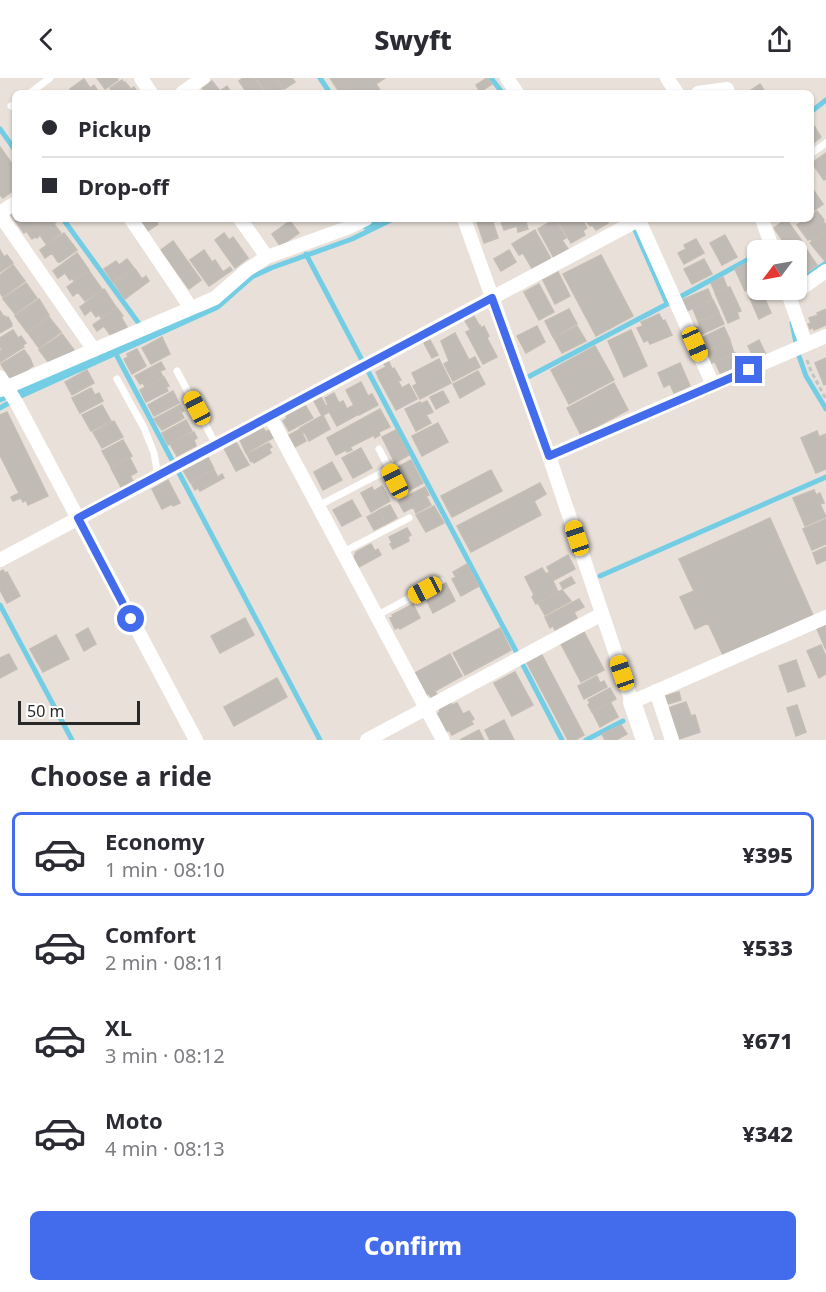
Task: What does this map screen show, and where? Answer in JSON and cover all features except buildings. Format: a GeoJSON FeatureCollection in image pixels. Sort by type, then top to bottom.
{"type":"FeatureCollection","features":[{"type":"Feature","properties":{"kind":"street"},"geometry":{"type":"LineString","coordinates":[[186,90],[203,78]]}},
{"type":"Feature","properties":{"kind":"street"},"geometry":{"type":"LineString","coordinates":[[0,214],[94,350]]}},
{"type":"Feature","properties":{"kind":"street"},"geometry":{"type":"LineString","coordinates":[[133,222],[191,308]]}},
{"type":"Feature","properties":{"kind":"street"},"geometry":{"type":"LineString","coordinates":[[242,222],[267,257]]}},
{"type":"Feature","properties":{"kind":"street"},"geometry":{"type":"LineString","coordinates":[[196,740],[78,518],[6,389],[214,298],[247,270],[267,257],[360,222]]}},
{"type":"Feature","properties":{"kind":"street"},"geometry":{"type":"LineString","coordinates":[[465,222],[549,456],[645,740]]}},
{"type":"Feature","properties":{"kind":"street"},"geometry":{"type":"LineString","coordinates":[[0,560],[633,222]]}},
{"type":"Feature","properties":{"kind":"street"},"geometry":{"type":"LineString","coordinates":[[640,222],[713,385]]}},
{"type":"Feature","properties":{"kind":"street"},"geometry":{"type":"LineString","coordinates":[[763,222],[769,240]]}},
{"type":"Feature","properties":{"kind":"street"},"geometry":{"type":"LineString","coordinates":[[807,282],[826,271]]}},
{"type":"Feature","properties":{"kind":"street"},"geometry":{"type":"LineString","coordinates":[[790,300],[805,346]]}},
{"type":"Feature","properties":{"kind":"street"},"geometry":{"type":"LineString","coordinates":[[549,456],[826,336]]}},
{"type":"Feature","properties":{"kind":"street"},"geometry":{"type":"LineString","coordinates":[[270,416],[442,740]]}},
{"type":"Feature","properties":{"kind":"street"},"geometry":{"type":"LineString","coordinates":[[367,740],[602,614]]}},
{"type":"Feature","properties":{"kind":"street"},"geometry":{"type":"LineString","coordinates":[[632,702],[826,616]]}},
{"type":"Feature","properties":{"kind":"street"},"geometry":{"type":"LineString","coordinates":[[656,692],[672,740]]}},
{"type":"Feature","properties":{"kind":"lane"},"geometry":{"type":"LineString","coordinates":[[34,90],[50,78]]}},
{"type":"Feature","properties":{"kind":"lane"},"geometry":{"type":"LineString","coordinates":[[177,371],[216,445]]}},
{"type":"Feature","properties":{"kind":"lane"},"geometry":{"type":"LineString","coordinates":[[117,379],[144,428],[154,453],[158,476]]}},
{"type":"Feature","properties":{"kind":"lane"},"geometry":{"type":"LineString","coordinates":[[379,448],[402,493]]}},
{"type":"Feature","properties":{"kind":"lane"},"geometry":{"type":"LineString","coordinates":[[318,506],[389,469]]}},
{"type":"Feature","properties":{"kind":"lane"},"geometry":{"type":"LineString","coordinates":[[343,552],[409,518]]}},
{"type":"Feature","properties":{"kind":"lane"},"geometry":{"type":"LineString","coordinates":[[376,616],[441,581]]}},
{"type":"Feature","properties":{"kind":"path"},"geometry":{"type":"LineString","coordinates":[[805,346],[811,371],[826,399]]}},
{"type":"Feature","properties":{"kind":"waterway"},"geometry":{"type":"LineString","coordinates":[[320,78],[328,90]]}},
{"type":"Feature","properties":{"kind":"waterway"},"geometry":{"type":"LineString","coordinates":[[491,78],[500,90]]}},
{"type":"Feature","properties":{"kind":"waterway"},"geometry":{"type":"LineString","coordinates":[[814,109],[826,100]]}},
{"type":"Feature","properties":{"kind":"waterway"},"geometry":{"type":"LineString","coordinates":[[0,129],[12,146]]}},
{"type":"Feature","properties":{"kind":"waterway"},"geometry":{"type":"LineString","coordinates":[[65,222],[140,325]]}},
{"type":"Feature","properties":{"kind":"waterway"},"geometry":{"type":"LineString","coordinates":[[365,227],[375,222]]}},
{"type":"Feature","properties":{"kind":"waterway"},"geometry":{"type":"LineString","coordinates":[[0,408],[21,396],[218,307],[252,277],[352,239],[387,222]]}},
{"type":"Feature","properties":{"kind":"waterway"},"geometry":{"type":"LineString","coordinates":[[635,230],[667,303]]}},
{"type":"Feature","properties":{"kind":"waterway"},"geometry":{"type":"LineString","coordinates":[[306,254],[363,362]]}},
{"type":"Feature","properties":{"kind":"waterway"},"geometry":{"type":"LineString","coordinates":[[680,297],[747,260]]}},
{"type":"Feature","properties":{"kind":"waterway"},"geometry":{"type":"LineString","coordinates":[[807,276],[826,263]]}},
{"type":"Feature","properties":{"kind":"waterway"},"geometry":{"type":"LineString","coordinates":[[528,377],[669,303]]}},
{"type":"Feature","properties":{"kind":"waterway"},"geometry":{"type":"LineString","coordinates":[[0,400],[199,312]]}},
{"type":"Feature","properties":{"kind":"waterway"},"geometry":{"type":"LineString","coordinates":[[792,323],[796,343]]}},
{"type":"Feature","properties":{"kind":"waterway"},"geometry":{"type":"LineString","coordinates":[[116,354],[173,462]]}},
{"type":"Feature","properties":{"kind":"waterway"},"geometry":{"type":"LineString","coordinates":[[799,356],[806,376],[826,409]]}},
{"type":"Feature","properties":{"kind":"waterway"},"geometry":{"type":"LineString","coordinates":[[369,373],[517,653]]}},
{"type":"Feature","properties":{"kind":"waterway"},"geometry":{"type":"LineString","coordinates":[[179,473],[320,740]]}},
{"type":"Feature","properties":{"kind":"waterway"},"geometry":{"type":"LineString","coordinates":[[600,576],[826,477]]}},
{"type":"Feature","properties":{"kind":"waterway"},"geometry":{"type":"LineString","coordinates":[[0,605],[72,740]]}},
{"type":"Feature","properties":{"kind":"waterway"},"geometry":{"type":"LineString","coordinates":[[523,665],[562,740]]}},
{"type":"Feature","properties":{"kind":"waterway"},"geometry":{"type":"LineString","coordinates":[[586,740],[623,721]]}},
{"type":"Feature","properties":{"kind":"route"},"geometry":{"type":"LineString","coordinates":[[131,619],[78,518],[492,298],[549,456],[749,370]]}}]}
